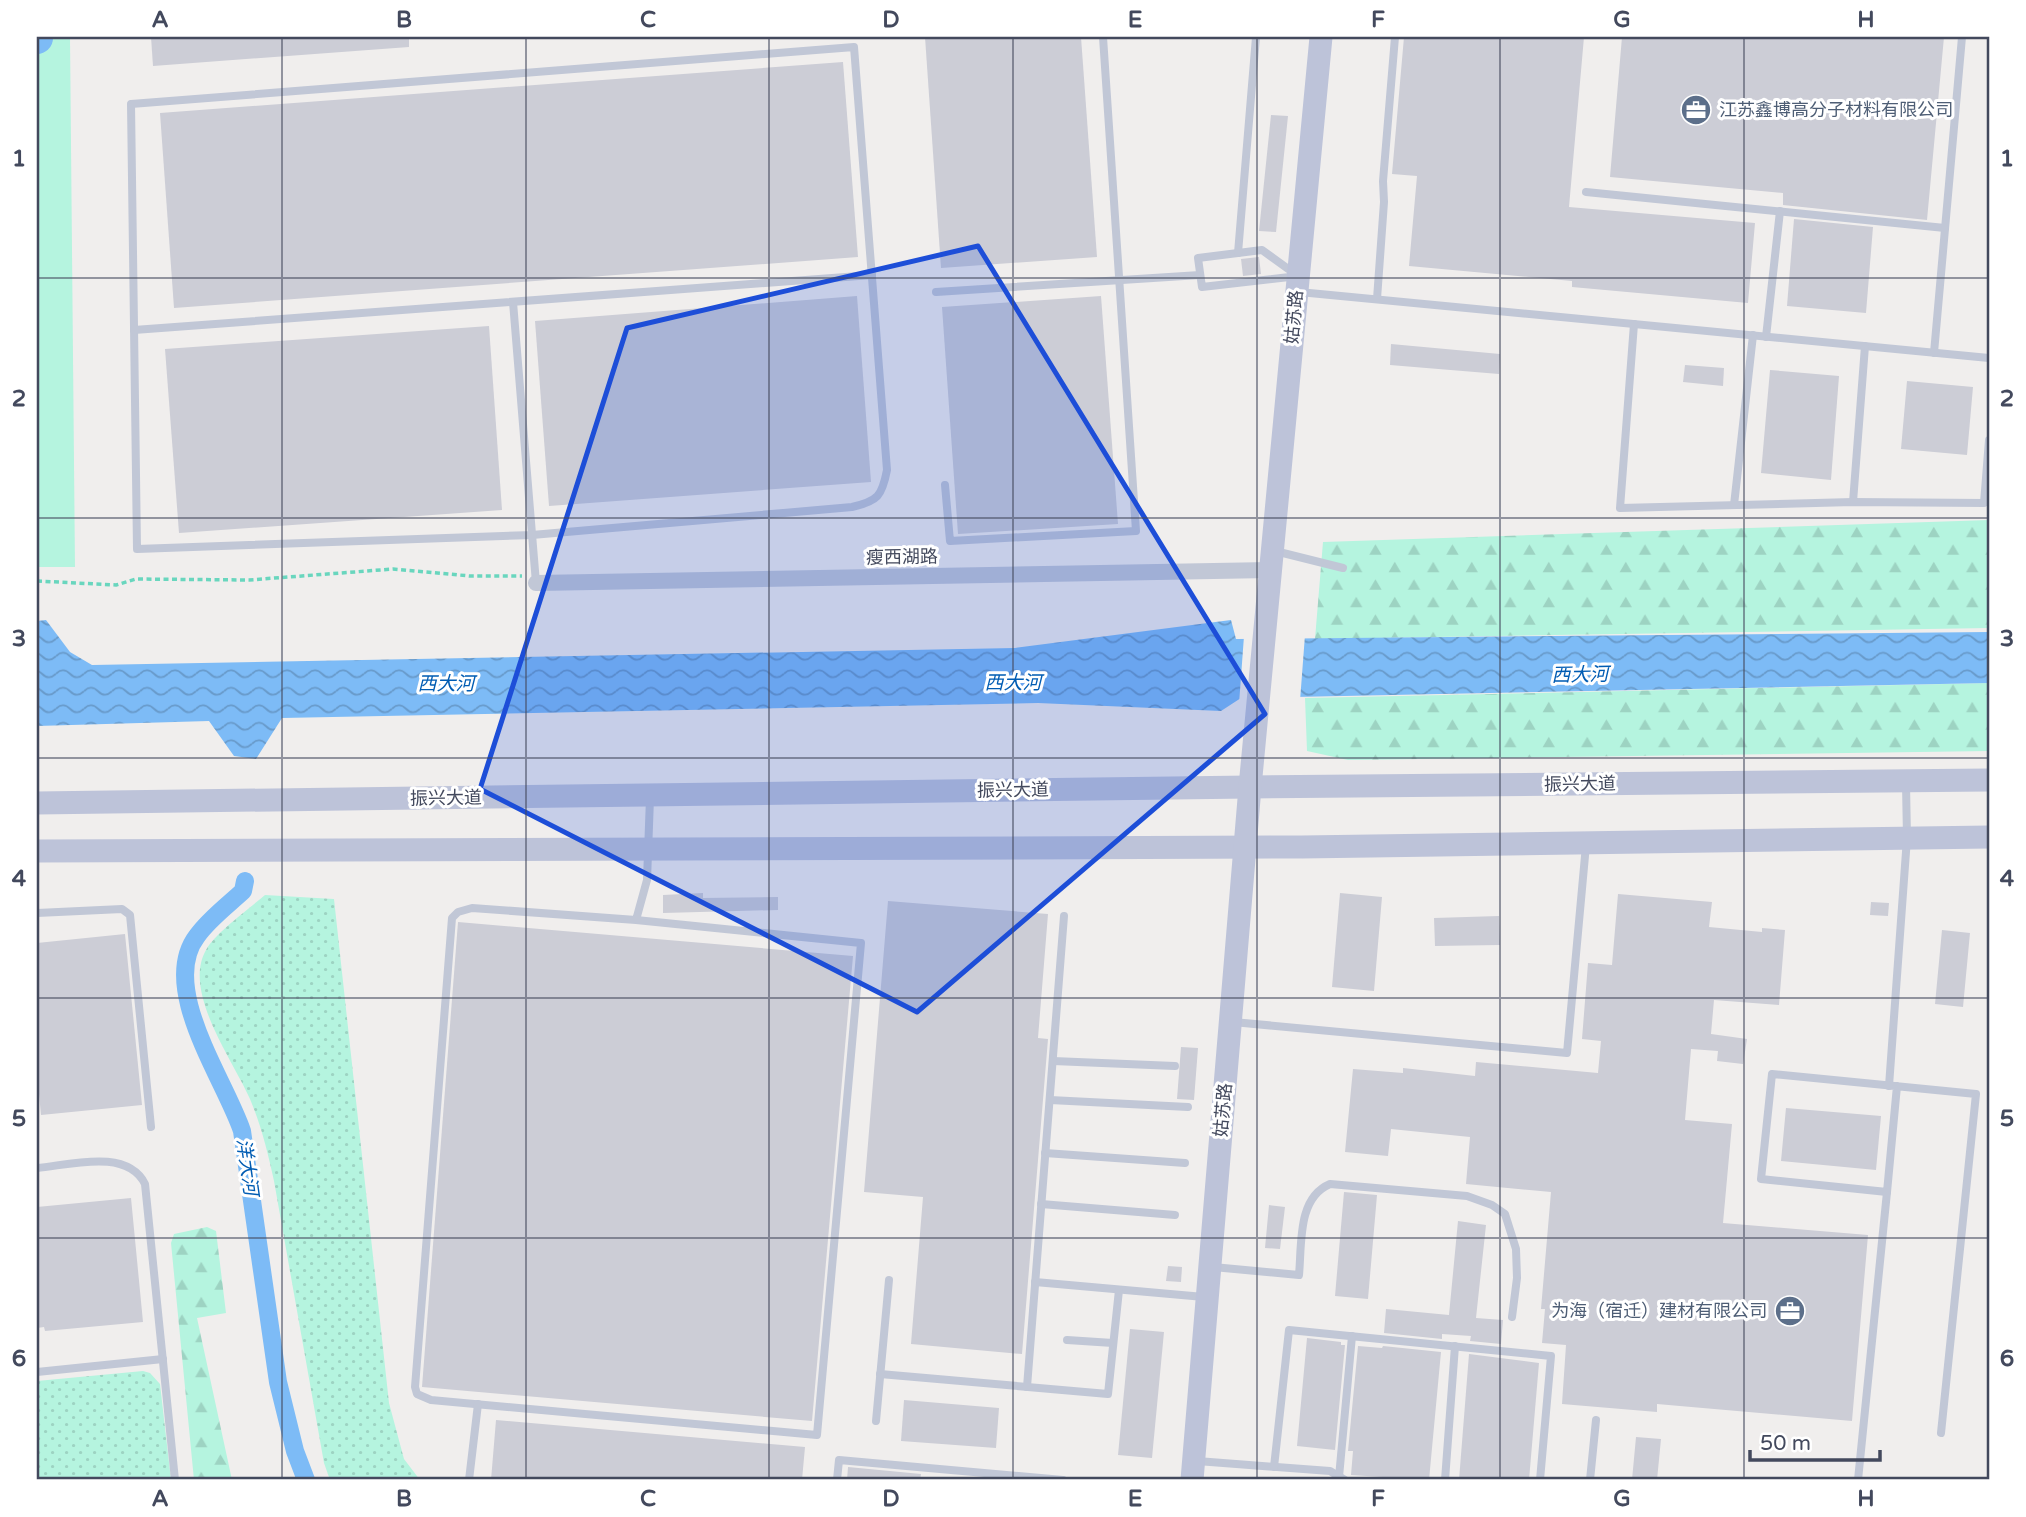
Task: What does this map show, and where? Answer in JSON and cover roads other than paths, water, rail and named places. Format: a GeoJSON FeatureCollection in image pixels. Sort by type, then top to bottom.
{"type":"FeatureCollection","features":[{"type":"Feature","properties":{"kind":"main road","name":"姑苏路"},"geometry":{"type":"LineString","coordinates":[[1192,1470],[1254,739],[1321,37]]}},
{"type":"Feature","properties":{"kind":"main road","name":"振兴大道"},"geometry":{"type":"LineString","coordinates":[[37,803],[1989,780]]}},
{"type":"Feature","properties":{"kind":"main road"},"geometry":{"type":"LineString","coordinates":[[37,852],[1245,846],[1989,836]]}},
{"type":"Feature","properties":{"kind":"street","name":"瘦西湖路"},"geometry":{"type":"LineString","coordinates":[[536,583],[1271,560]]}},
{"type":"Feature","properties":{"kind":"lane"},"geometry":{"type":"LineString","coordinates":[[946,485],[950,541],[1136,531],[1103,37]]}},
{"type":"Feature","properties":{"kind":"lane"},"geometry":{"type":"LineString","coordinates":[[1238,253],[1256,37]]}},
{"type":"Feature","properties":{"kind":"lane"},"geometry":{"type":"LineString","coordinates":[[1377,299],[1384,202],[1382,181],[1395,37]]}},
{"type":"Feature","properties":{"kind":"lane"},"geometry":{"type":"LineString","coordinates":[[1934,353],[1962,37]]}},
{"type":"Feature","properties":{"kind":"lane"},"geometry":{"type":"LineString","coordinates":[[854,47],[887,470],[884,488],[872,503],[852,508],[532,535],[137,549],[134,330],[131,104],[854,47]]}},
{"type":"Feature","properties":{"kind":"lane"},"geometry":{"type":"LineString","coordinates":[[1586,192],[1945,228]]}},
{"type":"Feature","properties":{"kind":"lane"},"geometry":{"type":"LineString","coordinates":[[1766,337],[1780,211]]}},
{"type":"Feature","properties":{"kind":"lane"},"geometry":{"type":"LineString","coordinates":[[1297,284],[1262,250],[1198,258],[1202,287],[1297,284],[1377,299],[1989,358]]}},
{"type":"Feature","properties":{"kind":"lane"},"geometry":{"type":"LineString","coordinates":[[134,330],[872,275]]}},
{"type":"Feature","properties":{"kind":"lane"},"geometry":{"type":"LineString","coordinates":[[936,292],[1200,275]]}},
{"type":"Feature","properties":{"kind":"lane"},"geometry":{"type":"LineString","coordinates":[[513,302],[536,583]]}},
{"type":"Feature","properties":{"kind":"lane"},"geometry":{"type":"LineString","coordinates":[[1634,324],[1620,508],[1853,502],[1987,503],[1989,440]]}},
{"type":"Feature","properties":{"kind":"lane"},"geometry":{"type":"LineString","coordinates":[[1734,505],[1753,335]]}},
{"type":"Feature","properties":{"kind":"lane"},"geometry":{"type":"LineString","coordinates":[[1853,502],[1865,346]]}},
{"type":"Feature","properties":{"kind":"lane"},"geometry":{"type":"LineString","coordinates":[[1271,560],[1343,568]]}},
{"type":"Feature","properties":{"kind":"lane"},"geometry":{"type":"LineString","coordinates":[[1858,1480],[1887,1192],[1908,838],[1905,781]]}},
{"type":"Feature","properties":{"kind":"lane"},"geometry":{"type":"LineString","coordinates":[[636,920],[647,880],[650,795]]}},
{"type":"Feature","properties":{"kind":"lane"},"geometry":{"type":"LineString","coordinates":[[1231,1022],[1567,1053],[1587,842]]}},
{"type":"Feature","properties":{"kind":"lane"},"geometry":{"type":"LineString","coordinates":[[472,908],[636,920],[861,943],[817,1435],[426,1399],[417,1394],[415,1387],[452,918],[458,912],[472,908]]}},
{"type":"Feature","properties":{"kind":"lane"},"geometry":{"type":"LineString","coordinates":[[37,913],[122,909],[130,915],[151,1127]]}},
{"type":"Feature","properties":{"kind":"lane"},"geometry":{"type":"LineString","coordinates":[[1027,1387],[1064,916]]}},
{"type":"Feature","properties":{"kind":"lane"},"geometry":{"type":"LineString","coordinates":[[1053,1061],[1175,1066]]}},
{"type":"Feature","properties":{"kind":"lane"},"geometry":{"type":"LineString","coordinates":[[1887,1192],[1761,1179],[1772,1074],[1976,1094],[1941,1433]]}},
{"type":"Feature","properties":{"kind":"lane"},"geometry":{"type":"LineString","coordinates":[[1050,1100],[1188,1107]]}},
{"type":"Feature","properties":{"kind":"lane"},"geometry":{"type":"LineString","coordinates":[[1045,1153],[1185,1163]]}},
{"type":"Feature","properties":{"kind":"lane"},"geometry":{"type":"LineString","coordinates":[[37,1168],[106,1161],[122,1162],[139,1172],[145,1184],[175,1480]]}},
{"type":"Feature","properties":{"kind":"lane"},"geometry":{"type":"LineString","coordinates":[[1210,1267],[1299,1275],[1306,1210],[1320,1189],[1330,1184],[1467,1196],[1492,1205],[1505,1214],[1511,1229],[1516,1249],[1517,1278],[1513,1317]]}},
{"type":"Feature","properties":{"kind":"lane"},"geometry":{"type":"LineString","coordinates":[[1041,1204],[1175,1215]]}},
{"type":"Feature","properties":{"kind":"lane"},"geometry":{"type":"LineString","coordinates":[[876,1421],[890,1280]]}},
{"type":"Feature","properties":{"kind":"lane"},"geometry":{"type":"LineString","coordinates":[[1035,1282],[1207,1298]]}},
{"type":"Feature","properties":{"kind":"lane"},"geometry":{"type":"LineString","coordinates":[[880,1374],[1108,1394],[1119,1290]]}},
{"type":"Feature","properties":{"kind":"lane"},"geometry":{"type":"LineString","coordinates":[[1275,1467],[1289,1330],[1551,1356],[1540,1480]]}},
{"type":"Feature","properties":{"kind":"lane"},"geometry":{"type":"LineString","coordinates":[[1192,1470],[1275,1467],[1330,1471],[1342,1478],[1352,1336]]}},
{"type":"Feature","properties":{"kind":"lane"},"geometry":{"type":"LineString","coordinates":[[1067,1340],[1113,1343]]}},
{"type":"Feature","properties":{"kind":"lane"},"geometry":{"type":"LineString","coordinates":[[1445,1480],[1455,1346]]}},
{"type":"Feature","properties":{"kind":"lane"},"geometry":{"type":"LineString","coordinates":[[37,1372],[163,1359]]}},
{"type":"Feature","properties":{"kind":"lane"},"geometry":{"type":"LineString","coordinates":[[469,1480],[478,1404]]}},
{"type":"Feature","properties":{"kind":"lane"},"geometry":{"type":"LineString","coordinates":[[1590,1480],[1596,1420]]}},
{"type":"Feature","properties":{"kind":"lane"},"geometry":{"type":"LineString","coordinates":[[837,1480],[839,1460],[1063,1480]]}},
{"type":"Feature","properties":{"kind":"lane"},"geometry":{"type":"LineString","coordinates":[[951,1480],[952,1470]]}},
{"type":"Feature","properties":{"kind":"water","name":"西大河"},"geometry":{"type":"Polygon","coordinates":[[[46,620],[70,652],[92,665],[1015,648],[1231,620],[1236,639],[1989,632],[1989,683],[1241,698],[1221,711],[1038,703],[282,718],[256,759],[234,756],[209,721],[37,726],[37,621],[46,620]]]}},
{"type":"Feature","properties":{"kind":"waterway","name":"洋大河"},"geometry":{"type":"LineString","coordinates":[[245,881],[243,891],[197,936],[187,957],[185,981],[199,1034],[242,1131],[278,1382],[295,1451],[306,1480]]}},
{"type":"Feature","properties":{"kind":"place","name":"江苏鑫博高分子材料有限公司"},"geometry":{"type":"Point","coordinates":[1696,110]}},
{"type":"Feature","properties":{"kind":"place","name":"为海（宿迁）建材有限公司"},"geometry":{"type":"Point","coordinates":[1790,1311]}}]}
